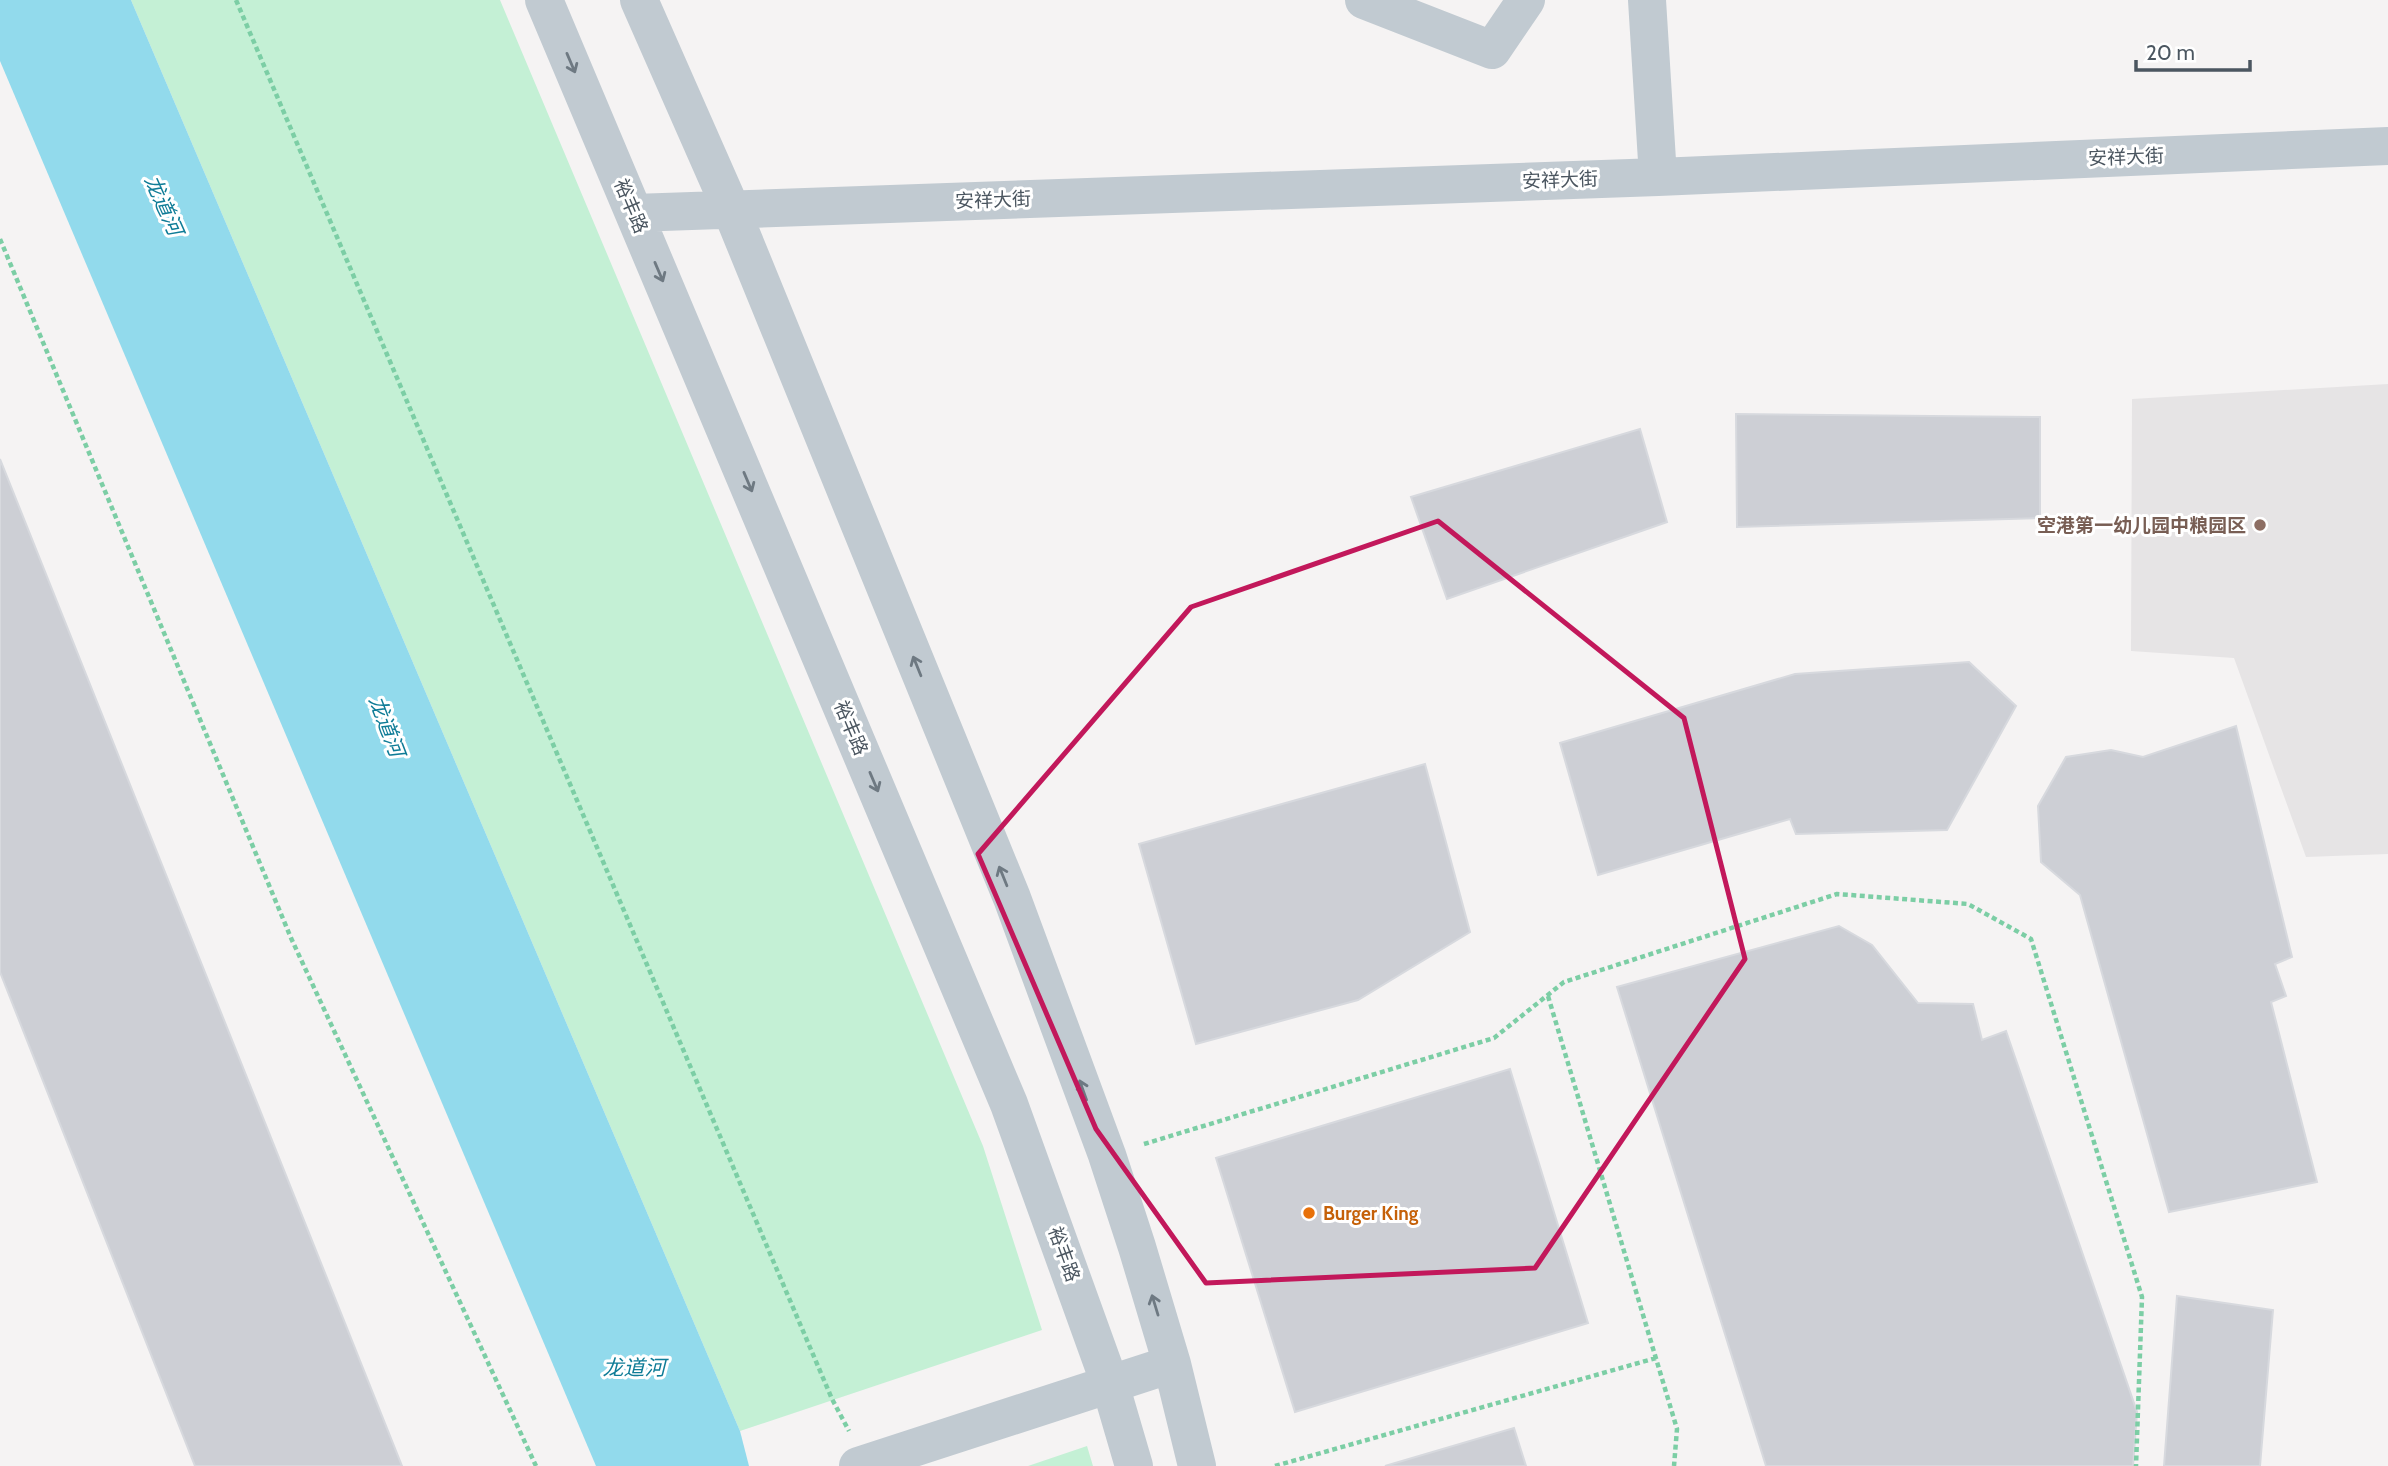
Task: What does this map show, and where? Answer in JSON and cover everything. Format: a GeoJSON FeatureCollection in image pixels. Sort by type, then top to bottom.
{"type":"FeatureCollection","features":[{"type":"Feature","properties":{"kind":"street","name":"裕丰路"},"geometry":{"type":"LineString","coordinates":[[544,0],[1010,1104],[1110,1384],[1134,1466]]}},
{"type":"Feature","properties":{"kind":"street"},"geometry":{"type":"LineString","coordinates":[[639,0],[731,209],[1012,898],[1107,1155],[1137,1247],[1172,1364],[1197,1466]]}},
{"type":"Feature","properties":{"kind":"street"},"geometry":{"type":"LineString","coordinates":[[1364,0],[1492,50],[1526,0]]}},
{"type":"Feature","properties":{"kind":"street"},"geometry":{"type":"LineString","coordinates":[[1647,0],[1658,177]]}},
{"type":"Feature","properties":{"kind":"street","name":"安祥大街"},"geometry":{"type":"LineString","coordinates":[[634,213],[1658,177],[2388,146]]}},
{"type":"Feature","properties":{"kind":"street"},"geometry":{"type":"LineString","coordinates":[[862,1465],[1172,1364]]}},
{"type":"Feature","properties":{"kind":"path"},"geometry":{"type":"LineString","coordinates":[[236,0],[862,1465]]}},
{"type":"Feature","properties":{"kind":"path"},"geometry":{"type":"LineString","coordinates":[[0,239],[291,938],[536,1466]]}},
{"type":"Feature","properties":{"kind":"path"},"geometry":{"type":"LineString","coordinates":[[1107,1155],[1494,1038],[1564,982],[1837,894],[1968,904],[2031,939],[2142,1297],[2136,1466]]}},
{"type":"Feature","properties":{"kind":"path"},"geometry":{"type":"LineString","coordinates":[[1548,995],[1676,1429],[1674,1466]]}},
{"type":"Feature","properties":{"kind":"path"},"geometry":{"type":"LineString","coordinates":[[1275,1466],[1656,1359]]}},
{"type":"Feature","properties":{"kind":"highlighted area"},"geometry":{"type":"Polygon","coordinates":[[[1438,521],[1684,718],[1745,959],[1535,1268],[1206,1283],[1096,1129],[978,854],[1191,607],[1438,521]]]}},
{"type":"Feature","properties":{"kind":"shaded area","name":"空港第一幼儿园中粮园区"},"geometry":{"type":"Polygon","coordinates":[[[2388,384],[2388,854],[2306,857],[2234,658],[2131,651],[2132,399],[2388,384]]]}},
{"type":"Feature","properties":{"kind":"green space"},"geometry":{"type":"Polygon","coordinates":[[[131,0],[500,0],[983,1146],[1042,1330],[740,1431],[131,0]]]}},
{"type":"Feature","properties":{"kind":"green space"},"geometry":{"type":"Polygon","coordinates":[[[1087,1446],[1093,1466],[1028,1466],[1087,1446]]]}},
{"type":"Feature","properties":{"kind":"water","name":"龙道河"},"geometry":{"type":"Polygon","coordinates":[[[0,0],[131,0],[740,1431],[749,1466],[596,1466],[0,61],[0,0]]]}},
{"type":"Feature","properties":{"kind":"building"},"geometry":{"type":"Polygon","coordinates":[[[1736,414],[2040,417],[2040,518],[1737,527],[1736,414]]]}},
{"type":"Feature","properties":{"kind":"building"},"geometry":{"type":"Polygon","coordinates":[[[1640,429],[1667,522],[1447,599],[1411,497],[1640,429]]]}},
{"type":"Feature","properties":{"kind":"building"},"geometry":{"type":"Polygon","coordinates":[[[0,459],[402,1466],[195,1466],[0,972],[0,459]]]}},
{"type":"Feature","properties":{"kind":"building"},"geometry":{"type":"Polygon","coordinates":[[[1969,662],[2016,706],[1947,830],[1796,834],[1790,819],[1598,875],[1560,743],[1795,674],[1969,662]]]}},
{"type":"Feature","properties":{"kind":"building"},"geometry":{"type":"Polygon","coordinates":[[[2236,726],[2292,957],[2275,964],[2286,996],[2271,1002],[2317,1182],[2169,1212],[2080,895],[2041,862],[2038,806],[2066,757],[2111,750],[2143,757],[2236,726]]]}},
{"type":"Feature","properties":{"kind":"building"},"geometry":{"type":"Polygon","coordinates":[[[1425,764],[1470,932],[1358,1000],[1196,1044],[1139,844],[1425,764]]]}},
{"type":"Feature","properties":{"kind":"building"},"geometry":{"type":"Polygon","coordinates":[[[1839,926],[1872,945],[1918,1003],[1973,1004],[1982,1040],[2006,1031],[2137,1412],[2133,1466],[1766,1466],[1617,987],[1839,926]]]}},
{"type":"Feature","properties":{"kind":"building"},"geometry":{"type":"Polygon","coordinates":[[[1510,1069],[1588,1323],[1295,1412],[1216,1158],[1510,1069]]]}},
{"type":"Feature","properties":{"kind":"building"},"geometry":{"type":"Polygon","coordinates":[[[2177,1296],[2273,1310],[2260,1466],[2164,1466],[2177,1296]]]}},
{"type":"Feature","properties":{"kind":"building"},"geometry":{"type":"Polygon","coordinates":[[[1514,1428],[1526,1466],[1385,1466],[1514,1428]]]}},
{"type":"Feature","properties":{"kind":"place","name":"空港第一幼儿园中粮园区"},"geometry":{"type":"Point","coordinates":[2260,525]}},
{"type":"Feature","properties":{"kind":"place","name":"Burger King"},"geometry":{"type":"Point","coordinates":[1309,1213]}}]}
